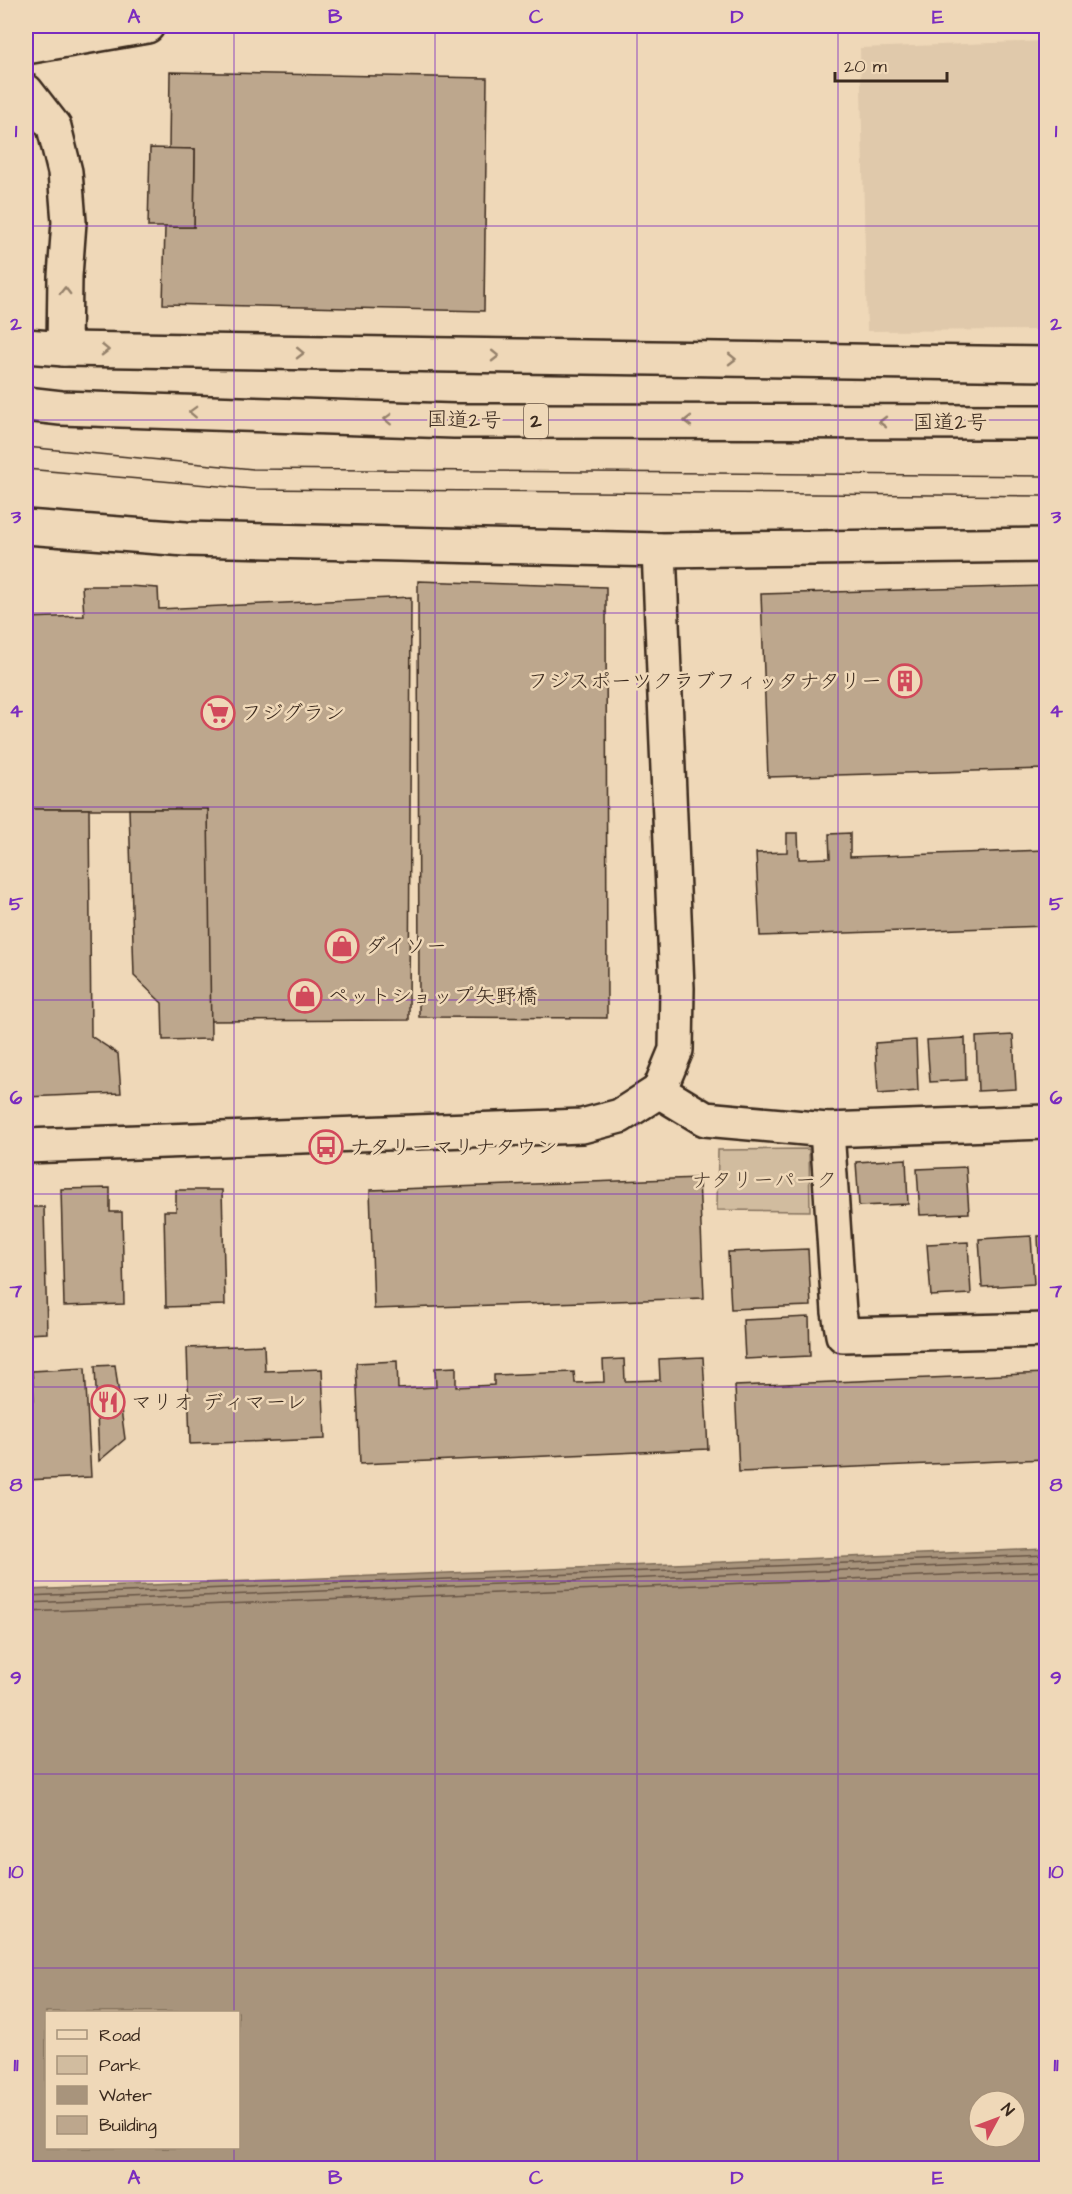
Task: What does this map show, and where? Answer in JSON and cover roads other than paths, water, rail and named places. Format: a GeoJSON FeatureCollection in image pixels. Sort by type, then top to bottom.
{"type":"FeatureCollection","features":[{"type":"Feature","properties":{"kind":"main road"},"geometry":{"type":"LineString","coordinates":[[26,47],[147,26]]}},
{"type":"Feature","properties":{"kind":"main road"},"geometry":{"type":"LineString","coordinates":[[26,91],[54,127],[65,172],[69,222],[65,276],[64,349]]}},
{"type":"Feature","properties":{"kind":"main road"},"geometry":{"type":"LineString","coordinates":[[26,346],[64,349],[1047,364]]}},
{"type":"Feature","properties":{"kind":"main road","name":"国道2号"},"geometry":{"type":"LineString","coordinates":[[26,404],[62,408],[454,421],[1047,422]]}},
{"type":"Feature","properties":{"kind":"main road"},"geometry":{"type":"LineString","coordinates":[[26,527],[186,539],[659,550],[1047,545]]}},
{"type":"Feature","properties":{"kind":"main road"},"geometry":{"type":"LineString","coordinates":[[26,1146],[582,1126],[620,1116],[659,1091],[676,1050],[677,988],[659,550]]}},
{"type":"Feature","properties":{"kind":"main road"},"geometry":{"type":"LineString","coordinates":[[659,1091],[705,1119],[827,1130],[1047,1122]]}},
{"type":"Feature","properties":{"kind":"main road"},"geometry":{"type":"LineString","coordinates":[[827,1130],[838,1312],[843,1335],[1047,1330]]}},
{"type":"Feature","properties":{"kind":"water"},"geometry":{"type":"Polygon","coordinates":[[[1046,1549],[1046,2168],[26,2168],[26,1590],[1046,1549]]]}},
{"type":"Feature","properties":{"kind":"tram line"},"geometry":{"type":"LineString","coordinates":[[26,447],[253,469],[1046,476]]}},
{"type":"Feature","properties":{"kind":"tram line"},"geometry":{"type":"LineString","coordinates":[[26,469],[253,489],[1046,496]]}},
{"type":"Feature","properties":{"kind":"place","name":"フジスポーツクラブフィッタナタリー"},"geometry":{"type":"Point","coordinates":[905,681]}},
{"type":"Feature","properties":{"kind":"place","name":"フジグラン"},"geometry":{"type":"Point","coordinates":[218,713]}},
{"type":"Feature","properties":{"kind":"place","name":"ダイソー"},"geometry":{"type":"Point","coordinates":[342,946]}},
{"type":"Feature","properties":{"kind":"place","name":"ペットショップ矢野橋"},"geometry":{"type":"Point","coordinates":[305,996]}},
{"type":"Feature","properties":{"kind":"place","name":"ナタリーマリナタウン"},"geometry":{"type":"Point","coordinates":[326,1147]}},
{"type":"Feature","properties":{"kind":"place","name":"マリオ ディマーレ"},"geometry":{"type":"Point","coordinates":[108,1402]}},
{"type":"Feature","properties":{"kind":"park label","name":"ナタリーパーク"},"geometry":{"type":"Point","coordinates":[764,1180]}}]}
